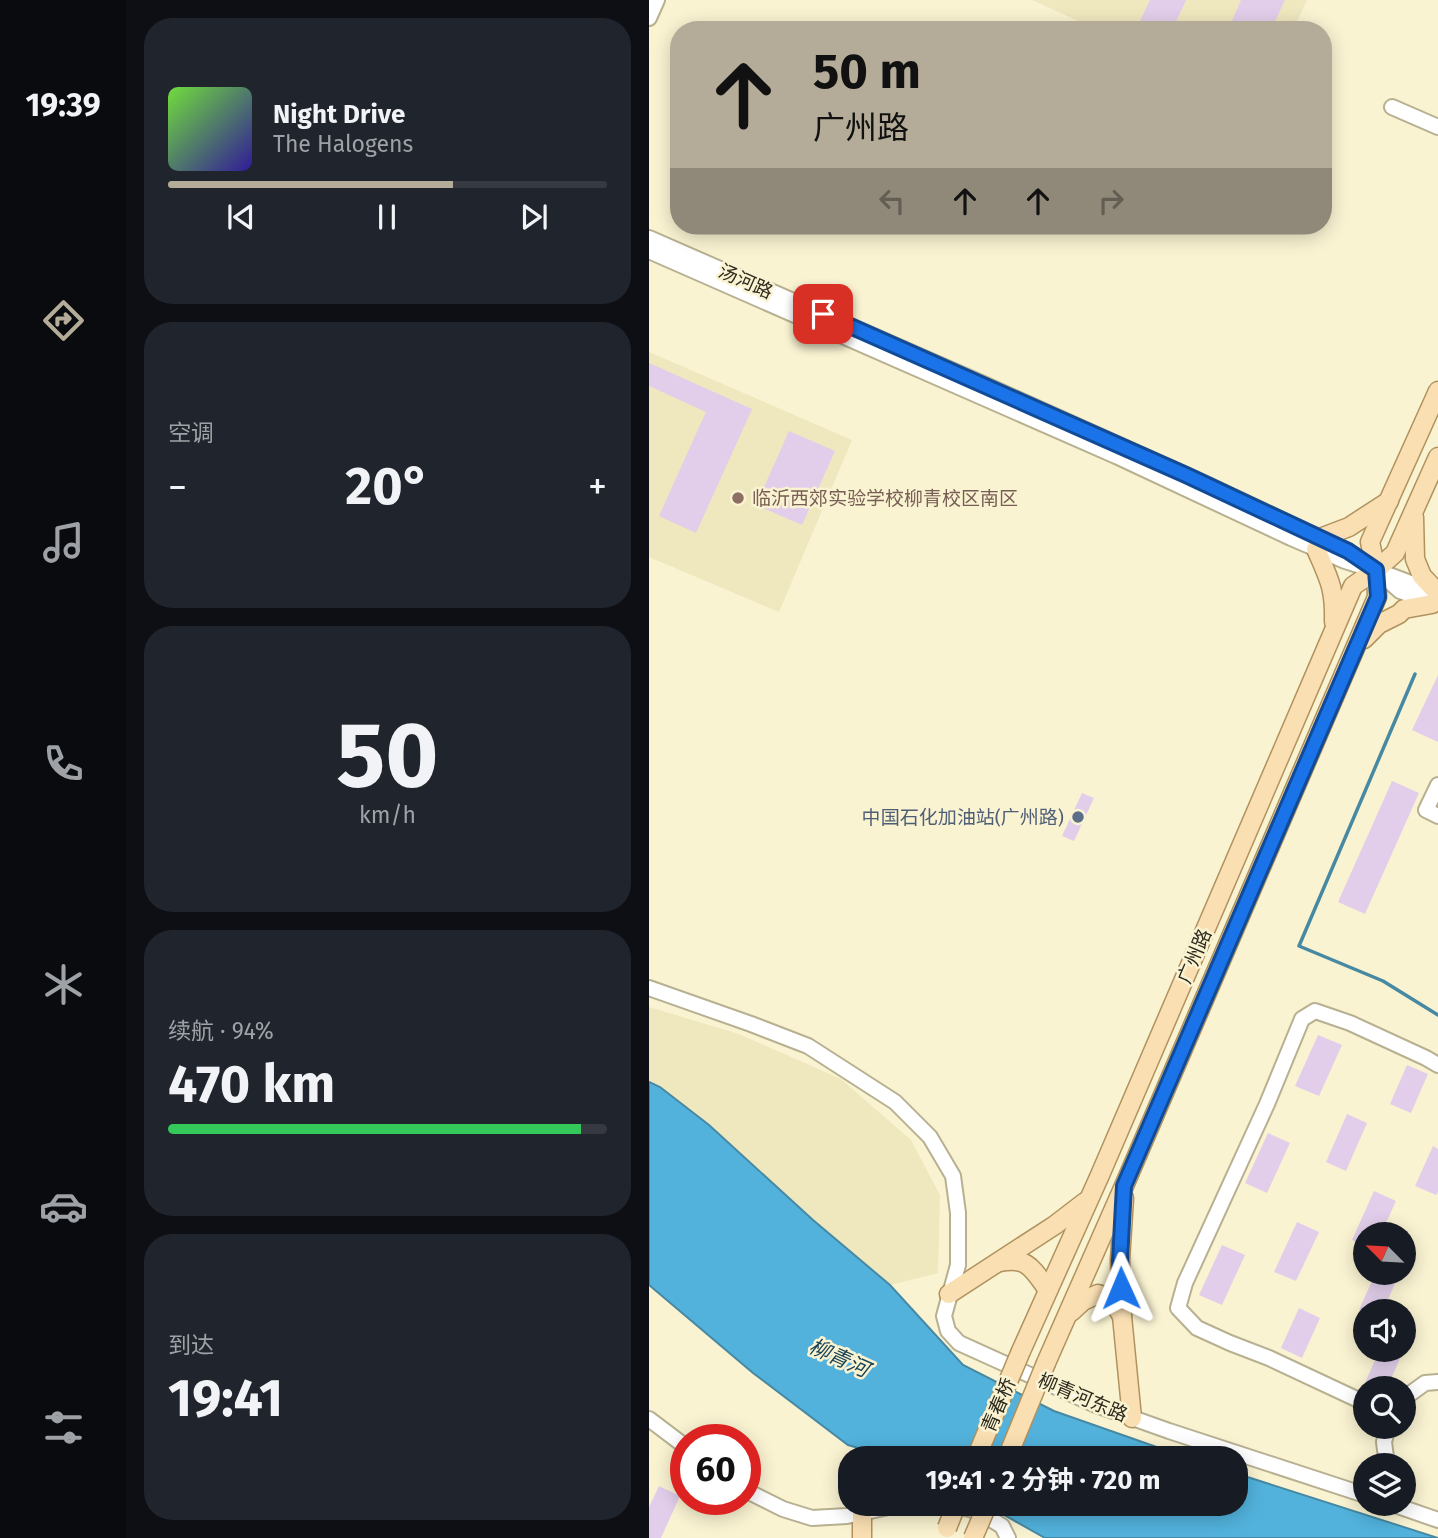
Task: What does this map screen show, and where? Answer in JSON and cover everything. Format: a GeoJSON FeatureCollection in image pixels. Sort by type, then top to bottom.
{"type":"FeatureCollection","features":[{"type":"Feature","properties":{"kind":"main road","name":"广州路"},"geometry":{"type":"LineString","coordinates":[[1046,1363],[1378,597],[1370,542],[1438,391]]}},
{"type":"Feature","properties":{"kind":"main road","name":"广州路"},"geometry":{"type":"LineString","coordinates":[[1021,1352],[1353,586],[1395,553],[1438,457]]}},
{"type":"Feature","properties":{"kind":"main road"},"geometry":{"type":"LineString","coordinates":[[1334,631],[1331,582],[1318,543],[1389,501]]}},
{"type":"Feature","properties":{"kind":"main road"},"geometry":{"type":"LineString","coordinates":[[1356,646],[1379,624],[1404,609],[1436,599],[1415,559],[1413,512]]}},
{"type":"Feature","properties":{"kind":"main road"},"geometry":{"type":"LineString","coordinates":[[1124,1186],[1120,1260],[1122,1316],[1132,1418]]}},
{"type":"Feature","properties":{"kind":"main road"},"geometry":{"type":"LineString","coordinates":[[949,1294],[1089,1200]]}},
{"type":"Feature","properties":{"kind":"main road"},"geometry":{"type":"LineString","coordinates":[[1000,1262],[1015,1259],[1030,1267],[1048,1290]]}},
{"type":"Feature","properties":{"kind":"main road"},"geometry":{"type":"LineString","coordinates":[[1067,1317],[1083,1301],[1098,1294],[1111,1298],[1122,1316]]}},
{"type":"Feature","properties":{"kind":"main road","name":"青春桥"},"geometry":{"type":"LineString","coordinates":[[981,1446],[1021,1352]]}},
{"type":"Feature","properties":{"kind":"main road","name":"青春桥"},"geometry":{"type":"LineString","coordinates":[[1012,1446],[1046,1363]]}},
{"type":"Feature","properties":{"kind":"main road"},"geometry":{"type":"LineString","coordinates":[[862,1516],[862,1538]]}},
{"type":"Feature","properties":{"kind":"main road"},"geometry":{"type":"LineString","coordinates":[[945,1533],[952,1516]]}},
{"type":"Feature","properties":{"kind":"main road"},"geometry":{"type":"LineString","coordinates":[[973,1538],[982,1516]]}},
{"type":"Feature","properties":{"kind":"street"},"geometry":{"type":"LineString","coordinates":[[649,18],[657,0]]}},
{"type":"Feature","properties":{"kind":"street"},"geometry":{"type":"LineString","coordinates":[[1392,107],[1438,127]]}},
{"type":"Feature","properties":{"kind":"street","name":"汤河路"},"geometry":{"type":"LineString","coordinates":[[649,238],[1121,445],[1318,543]]}},
{"type":"Feature","properties":{"kind":"street","name":"汤河路"},"geometry":{"type":"LineString","coordinates":[[649,251],[1318,543],[1348,551],[1400,591],[1436,599]]}},
{"type":"Feature","properties":{"kind":"street"},"geometry":{"type":"LineString","coordinates":[[1438,785],[1426,810],[1438,816]]}},
{"type":"Feature","properties":{"kind":"street","name":"柳青河东路"},"geometry":{"type":"LineString","coordinates":[[649,988],[808,1046],[895,1102],[930,1137],[953,1176],[958,1213],[958,1265],[944,1316],[948,1331],[959,1343],[1096,1405],[1353,1491]]}},
{"type":"Feature","properties":{"kind":"street"},"geometry":{"type":"LineString","coordinates":[[1353,1397],[1270,1358],[1197,1328],[1178,1308],[1185,1283],[1267,1104],[1302,1019],[1315,1011],[1350,1023],[1438,1065]]}},
{"type":"Feature","properties":{"kind":"street"},"geometry":{"type":"LineString","coordinates":[[1416,1390],[1425,1383],[1438,1382]]}},
{"type":"Feature","properties":{"kind":"street"},"geometry":{"type":"LineString","coordinates":[[649,1419],[670,1435]]}},
{"type":"Feature","properties":{"kind":"street"},"geometry":{"type":"LineString","coordinates":[[761,1498],[783,1509],[812,1518],[838,1515]]}},
{"type":"Feature","properties":{"kind":"street"},"geometry":{"type":"LineString","coordinates":[[1416,1512],[1438,1520]]}},
{"type":"Feature","properties":{"kind":"street"},"geometry":{"type":"LineString","coordinates":[[985,1516],[1002,1526],[1008,1538]]}},
{"type":"Feature","properties":{"kind":"shaded area"},"geometry":{"type":"Polygon","coordinates":[[[1032,0],[1307,0],[1297,21],[1078,21],[1032,0]]]}},
{"type":"Feature","properties":{"kind":"shaded area","name":"临沂西郊实验学校柳青校区南区"},"geometry":{"type":"Polygon","coordinates":[[[649,352],[852,440],[779,612],[649,557],[649,352]]]}},
{"type":"Feature","properties":{"kind":"shaded area"},"geometry":{"type":"Polygon","coordinates":[[[649,1007],[739,1034],[841,1079],[911,1140],[940,1195],[938,1273],[890,1285],[813,1220],[709,1125],[660,1087],[649,1082],[649,1007]]]}},
{"type":"Feature","properties":{"kind":"water","name":"柳青河"},"geometry":{"type":"Polygon","coordinates":[[[649,1082],[660,1087],[709,1125],[813,1220],[890,1285],[963,1365],[1054,1411],[1154,1446],[848,1445],[753,1373],[649,1285],[649,1082]]]}},
{"type":"Feature","properties":{"kind":"water"},"geometry":{"type":"Polygon","coordinates":[[[1248,1477],[1353,1511],[1353,1516],[1369,1516],[1438,1538],[1045,1538],[1006,1516],[1248,1516],[1248,1477]]]}},
{"type":"Feature","properties":{"kind":"building"},"geometry":{"type":"Polygon","coordinates":[[[1150,0],[1186,0],[1176,21],[1140,21],[1150,0]]]}},
{"type":"Feature","properties":{"kind":"building"},"geometry":{"type":"Polygon","coordinates":[[[1241,0],[1285,0],[1275,21],[1232,21],[1241,0]]]}},
{"type":"Feature","properties":{"kind":"building"},"geometry":{"type":"Polygon","coordinates":[[[649,363],[752,409],[696,533],[659,516],[706,412],[649,386],[649,363]]]}},
{"type":"Feature","properties":{"kind":"building"},"geometry":{"type":"Polygon","coordinates":[[[789,431],[835,451],[802,525],[756,505],[789,431]]]}},
{"type":"Feature","properties":{"kind":"building"},"geometry":{"type":"Polygon","coordinates":[[[1438,675],[1438,742],[1412,730],[1438,675]]]}},
{"type":"Feature","properties":{"kind":"building"},"geometry":{"type":"Polygon","coordinates":[[[1392,781],[1419,793],[1365,914],[1338,902],[1392,781]]]}},
{"type":"Feature","properties":{"kind":"building","name":"中国石化加油站(广州路)"},"geometry":{"type":"Polygon","coordinates":[[[1082,793],[1094,798],[1074,841],[1062,836],[1082,793]]]}},
{"type":"Feature","properties":{"kind":"building"},"geometry":{"type":"Polygon","coordinates":[[[1318,1035],[1342,1045],[1319,1096],[1295,1086],[1318,1035]]]}},
{"type":"Feature","properties":{"kind":"building"},"geometry":{"type":"Polygon","coordinates":[[[1407,1065],[1428,1074],[1411,1113],[1390,1104],[1407,1065]]]}},
{"type":"Feature","properties":{"kind":"building"},"geometry":{"type":"Polygon","coordinates":[[[1347,1114],[1367,1123],[1346,1171],[1326,1162],[1347,1114]]]}},
{"type":"Feature","properties":{"kind":"building"},"geometry":{"type":"Polygon","coordinates":[[[1268,1133],[1290,1143],[1267,1193],[1245,1183],[1268,1133]]]}},
{"type":"Feature","properties":{"kind":"building"},"geometry":{"type":"Polygon","coordinates":[[[1433,1146],[1438,1149],[1436,1195],[1415,1186],[1433,1146]]]}},
{"type":"Feature","properties":{"kind":"building"},"geometry":{"type":"Polygon","coordinates":[[[1374,1191],[1396,1201],[1386,1222],[1360,1222],[1374,1191]]]}},
{"type":"Feature","properties":{"kind":"building"},"geometry":{"type":"Polygon","coordinates":[[[1297,1222],[1319,1232],[1296,1281],[1274,1272],[1297,1222]]]}},
{"type":"Feature","properties":{"kind":"building"},"geometry":{"type":"Polygon","coordinates":[[[1222,1245],[1245,1255],[1222,1305],[1199,1295],[1222,1245]]]}},
{"type":"Feature","properties":{"kind":"building"},"geometry":{"type":"Polygon","coordinates":[[[1370,1285],[1394,1285],[1388,1299],[1364,1299],[1370,1285]]]}},
{"type":"Feature","properties":{"kind":"building"},"geometry":{"type":"Polygon","coordinates":[[[1299,1308],[1320,1318],[1302,1358],[1281,1348],[1299,1308]]]}},
{"type":"Feature","properties":{"kind":"building"},"geometry":{"type":"Polygon","coordinates":[[[1374,1362],[1398,1362],[1392,1376],[1368,1376],[1374,1362]]]}},
{"type":"Feature","properties":{"kind":"building"},"geometry":{"type":"Polygon","coordinates":[[[659,1486],[670,1491],[671,1515],[661,1538],[649,1538],[649,1507],[659,1486]]]}},
{"type":"Feature","properties":{"kind":"waterway"},"geometry":{"type":"LineString","coordinates":[[1415,674],[1299,946],[1383,981],[1438,1015]]}},
{"type":"Feature","properties":{"kind":"place","name":"临沂西郊实验学校柳青校区南区"},"geometry":{"type":"Point","coordinates":[738,498]}},
{"type":"Feature","properties":{"kind":"place","name":"中国石化加油站(广州路)"},"geometry":{"type":"Point","coordinates":[1078,817]}},
{"type":"Feature","properties":{"kind":"route"},"geometry":{"type":"LineString","coordinates":[[823,314],[1186,475],[1348,551],[1376,570],[1378,597],[1124,1186],[1121,1288]]}}]}
